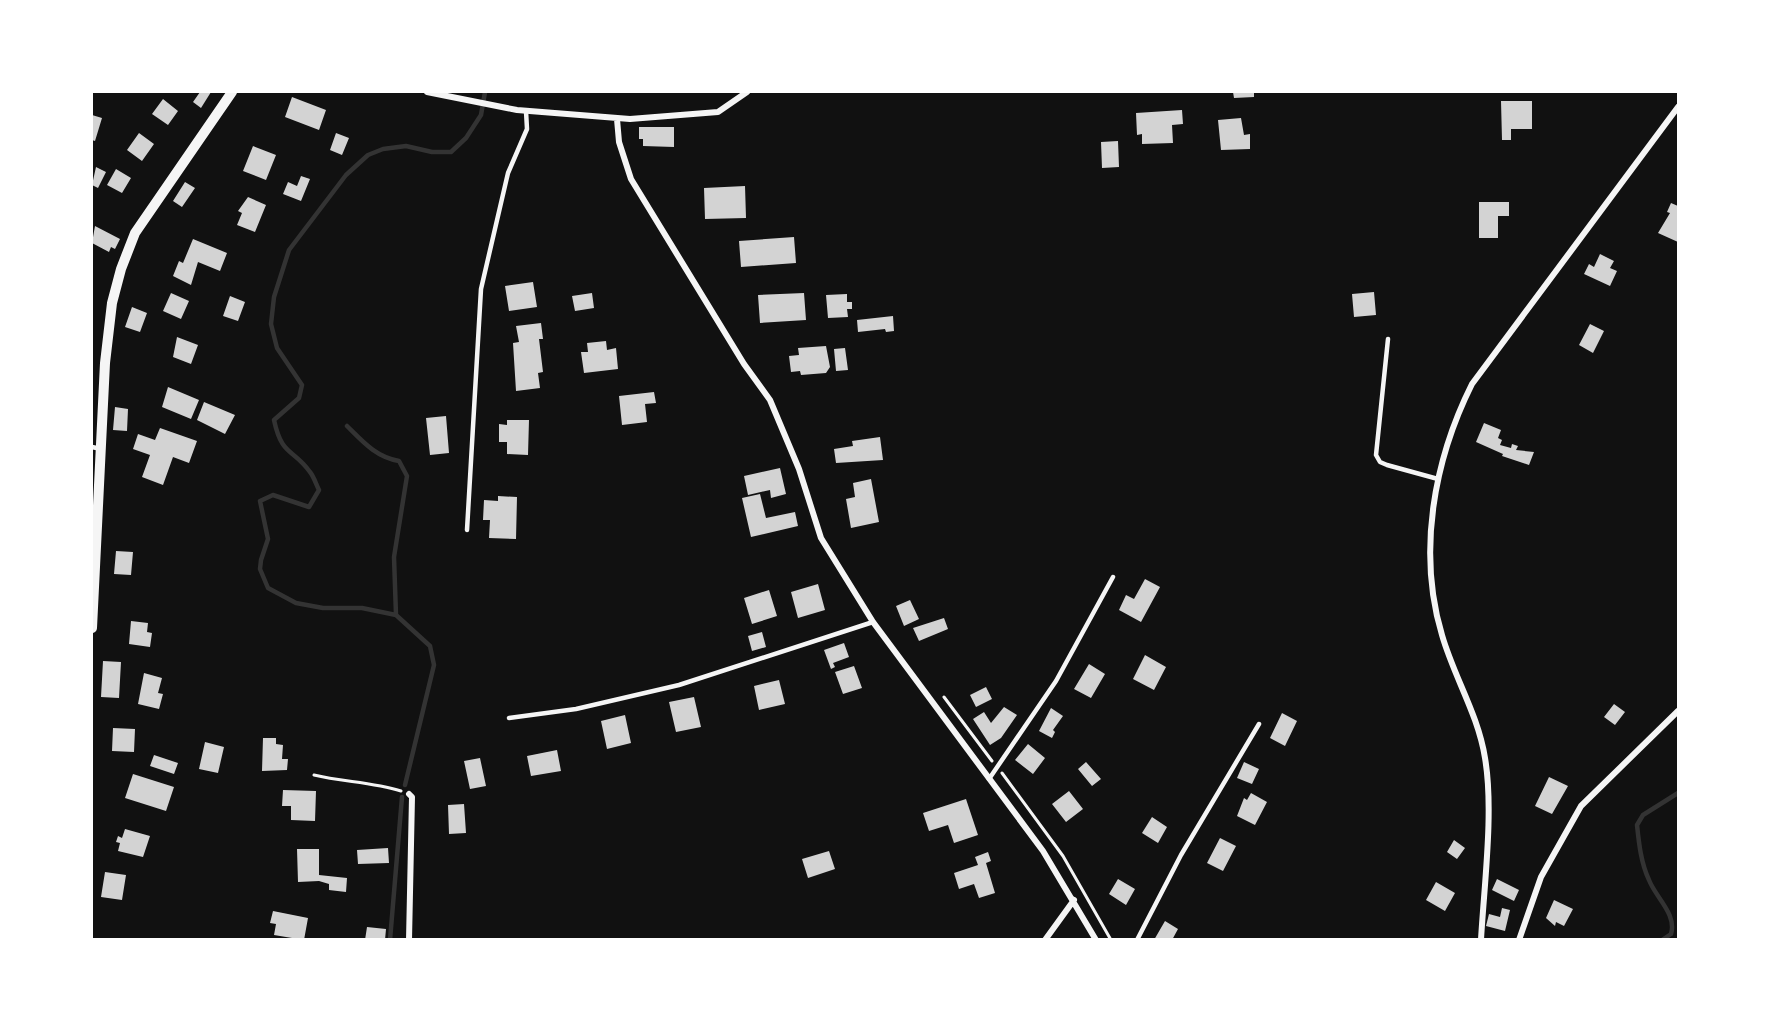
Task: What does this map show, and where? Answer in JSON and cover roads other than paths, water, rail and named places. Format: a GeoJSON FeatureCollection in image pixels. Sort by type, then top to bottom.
{"type":"FeatureCollection","features":[{"type":"Feature","properties":{"kind":"street"},"geometry":{"type":"LineString","coordinates":[[92,628],[96,448],[108,330],[121,269],[135,233],[232,92]]}},
{"type":"Feature","properties":{"kind":"street"},"geometry":{"type":"LineString","coordinates":[[427,92],[526,111],[617,119],[718,112],[747,92]]}},
{"type":"Feature","properties":{"kind":"street"},"geometry":{"type":"LineString","coordinates":[[1481,939],[1488,781],[1482,739],[1442,636],[1435,609],[1430,559],[1438,479],[1455,417],[1472,384],[1678,107]]}},
{"type":"Feature","properties":{"kind":"street"},"geometry":{"type":"LineString","coordinates":[[617,119],[619,142],[632,179],[744,364],[770,400],[799,469],[821,538],[873,622],[1042,851],[1096,939]]}},
{"type":"Feature","properties":{"kind":"street"},"geometry":{"type":"LineString","coordinates":[[1519,939],[1541,877],[1581,806],[1678,711]]}},
{"type":"Feature","properties":{"kind":"street"},"geometry":{"type":"LineString","coordinates":[[409,794],[412,798],[409,939]]}},
{"type":"Feature","properties":{"kind":"street"},"geometry":{"type":"LineString","coordinates":[[1045,939],[1074,900]]}},
{"type":"Feature","properties":{"kind":"lane"},"geometry":{"type":"LineString","coordinates":[[467,530],[481,289],[508,173],[527,129],[526,111]]}},
{"type":"Feature","properties":{"kind":"lane"},"geometry":{"type":"LineString","coordinates":[[1388,339],[1376,455],[1380,462],[1387,465],[1438,479]]}},
{"type":"Feature","properties":{"kind":"lane"},"geometry":{"type":"LineString","coordinates":[[989,779],[996,765],[1056,681],[1113,577]]}},
{"type":"Feature","properties":{"kind":"lane"},"geometry":{"type":"LineString","coordinates":[[509,718],[576,709],[679,685],[873,622]]}},
{"type":"Feature","properties":{"kind":"lane"},"geometry":{"type":"LineString","coordinates":[[1137,939],[1181,855],[1259,724]]}},
{"type":"Feature","properties":{"kind":"waterway"},"geometry":{"type":"LineString","coordinates":[[405,785],[434,665],[430,646],[396,615],[362,608],[323,608],[296,603],[268,588],[260,569],[268,539],[260,501],[273,495],[309,507],[319,490],[304,464],[284,446],[274,420],[299,398],[302,385],[277,348],[271,324],[274,297],[289,250],[346,175],[368,155],[383,149],[406,146],[432,152],[451,152],[466,138],[481,115],[485,92]]}},
{"type":"Feature","properties":{"kind":"waterway"},"geometry":{"type":"LineString","coordinates":[[347,426],[377,452],[399,461],[407,476],[394,557],[396,615]]}},
{"type":"Feature","properties":{"kind":"waterway"},"geometry":{"type":"LineString","coordinates":[[1662,940],[1671,934],[1671,920],[1646,874],[1637,825],[1643,815],[1678,793]]}},
{"type":"Feature","properties":{"kind":"waterway"},"geometry":{"type":"LineString","coordinates":[[390,940],[402,797]]}}]}
